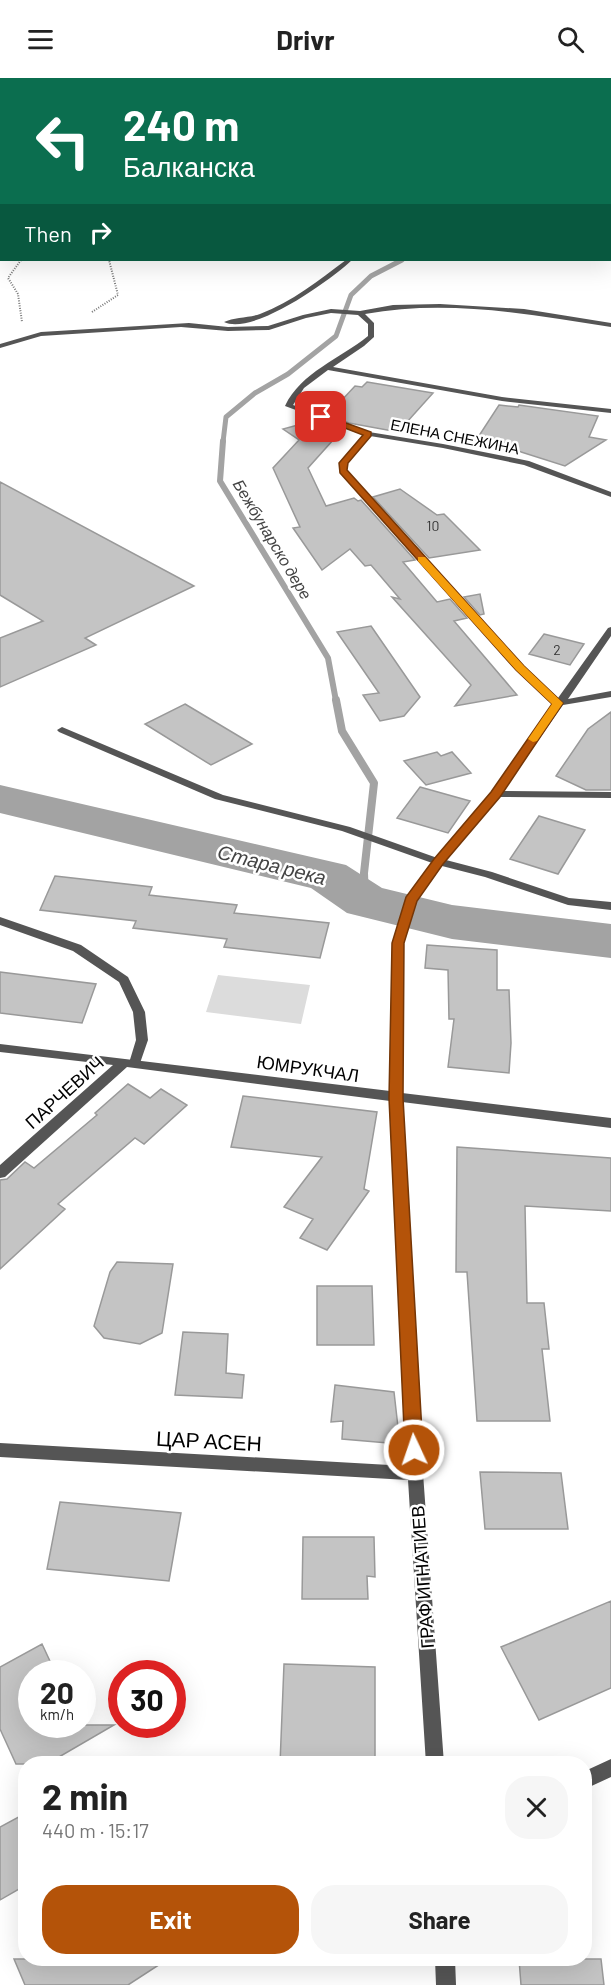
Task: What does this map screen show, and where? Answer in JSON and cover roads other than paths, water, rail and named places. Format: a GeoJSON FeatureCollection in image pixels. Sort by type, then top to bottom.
{"type":"FeatureCollection","features":[{"type":"Feature","properties":{"kind":"street"},"geometry":{"type":"LineString","coordinates":[[0,346],[26,337],[58,332],[183,326],[256,318],[306,291],[348,261]]}},
{"type":"Feature","properties":{"kind":"street"},"geometry":{"type":"LineString","coordinates":[[183,326],[228,329],[269,328],[305,316],[330,311],[360,313],[393,307],[491,308],[550,314],[611,325]]}},
{"type":"Feature","properties":{"kind":"street"},"geometry":{"type":"LineString","coordinates":[[329,368],[362,346],[370,337],[371,323],[360,313]]}},
{"type":"Feature","properties":{"kind":"street"},"geometry":{"type":"LineString","coordinates":[[329,368],[502,399],[611,411]]}},
{"type":"Feature","properties":{"kind":"street","name":"ЕЛЕНА СНЕЖИНА"},"geometry":{"type":"LineString","coordinates":[[329,368],[310,379],[289,402],[289,406],[337,421],[368,434],[526,463],[611,495]]}},
{"type":"Feature","properties":{"kind":"street"},"geometry":{"type":"LineString","coordinates":[[368,434],[343,463],[343,471],[520,668],[558,703],[611,694]]}},
{"type":"Feature","properties":{"kind":"street","name":"ГРАФ ИГНАТИЕВ"},"geometry":{"type":"LineString","coordinates":[[434,1756],[415,1473],[396,1098],[398,943],[411,900],[495,794],[611,630]]}},
{"type":"Feature","properties":{"kind":"street"},"geometry":{"type":"LineString","coordinates":[[62,730],[219,797],[346,829],[439,862],[488,874],[568,901],[611,906]]}},
{"type":"Feature","properties":{"kind":"street"},"geometry":{"type":"LineString","coordinates":[[495,794],[611,795]]}},
{"type":"Feature","properties":{"kind":"street"},"geometry":{"type":"LineString","coordinates":[[0,921],[77,948],[124,980],[140,1012],[142,1040],[130,1062]]}},
{"type":"Feature","properties":{"kind":"street","name":"ЮМРУКЧАЛ"},"geometry":{"type":"LineString","coordinates":[[0,1048],[130,1062],[396,1098],[611,1123]]}},
{"type":"Feature","properties":{"kind":"street","name":"ПАРЧЕВИЧ"},"geometry":{"type":"LineString","coordinates":[[0,1173],[130,1062]]}},
{"type":"Feature","properties":{"kind":"street","name":"ЦАР АСЕН"},"geometry":{"type":"LineString","coordinates":[[0,1450],[415,1473]]}},
{"type":"Feature","properties":{"kind":"street"},"geometry":{"type":"LineString","coordinates":[[592,1777],[611,1768]]}},
{"type":"Feature","properties":{"kind":"street"},"geometry":{"type":"LineString","coordinates":[[445,1966],[446,1985]]}},
{"type":"Feature","properties":{"kind":"waterway","name":"Бежбунарско дере"},"geometry":{"type":"LineString","coordinates":[[223,442],[226,417],[255,393],[288,374],[336,336],[351,295],[371,276],[400,261]]}},
{"type":"Feature","properties":{"kind":"waterway","name":"Бежбунарско дере"},"geometry":{"type":"LineString","coordinates":[[223,441],[220,481],[328,658],[336,701]]}},
{"type":"Feature","properties":{"kind":"waterway","name":"Бежбунарско дере"},"geometry":{"type":"LineString","coordinates":[[336,700],[342,731],[374,783],[364,873],[365,901]]}},
{"type":"Feature","properties":{"kind":"waterway","name":"Стара река"},"geometry":{"type":"LineString","coordinates":[[0,799],[328,876],[365,901],[452,922],[611,941]]}}]}
